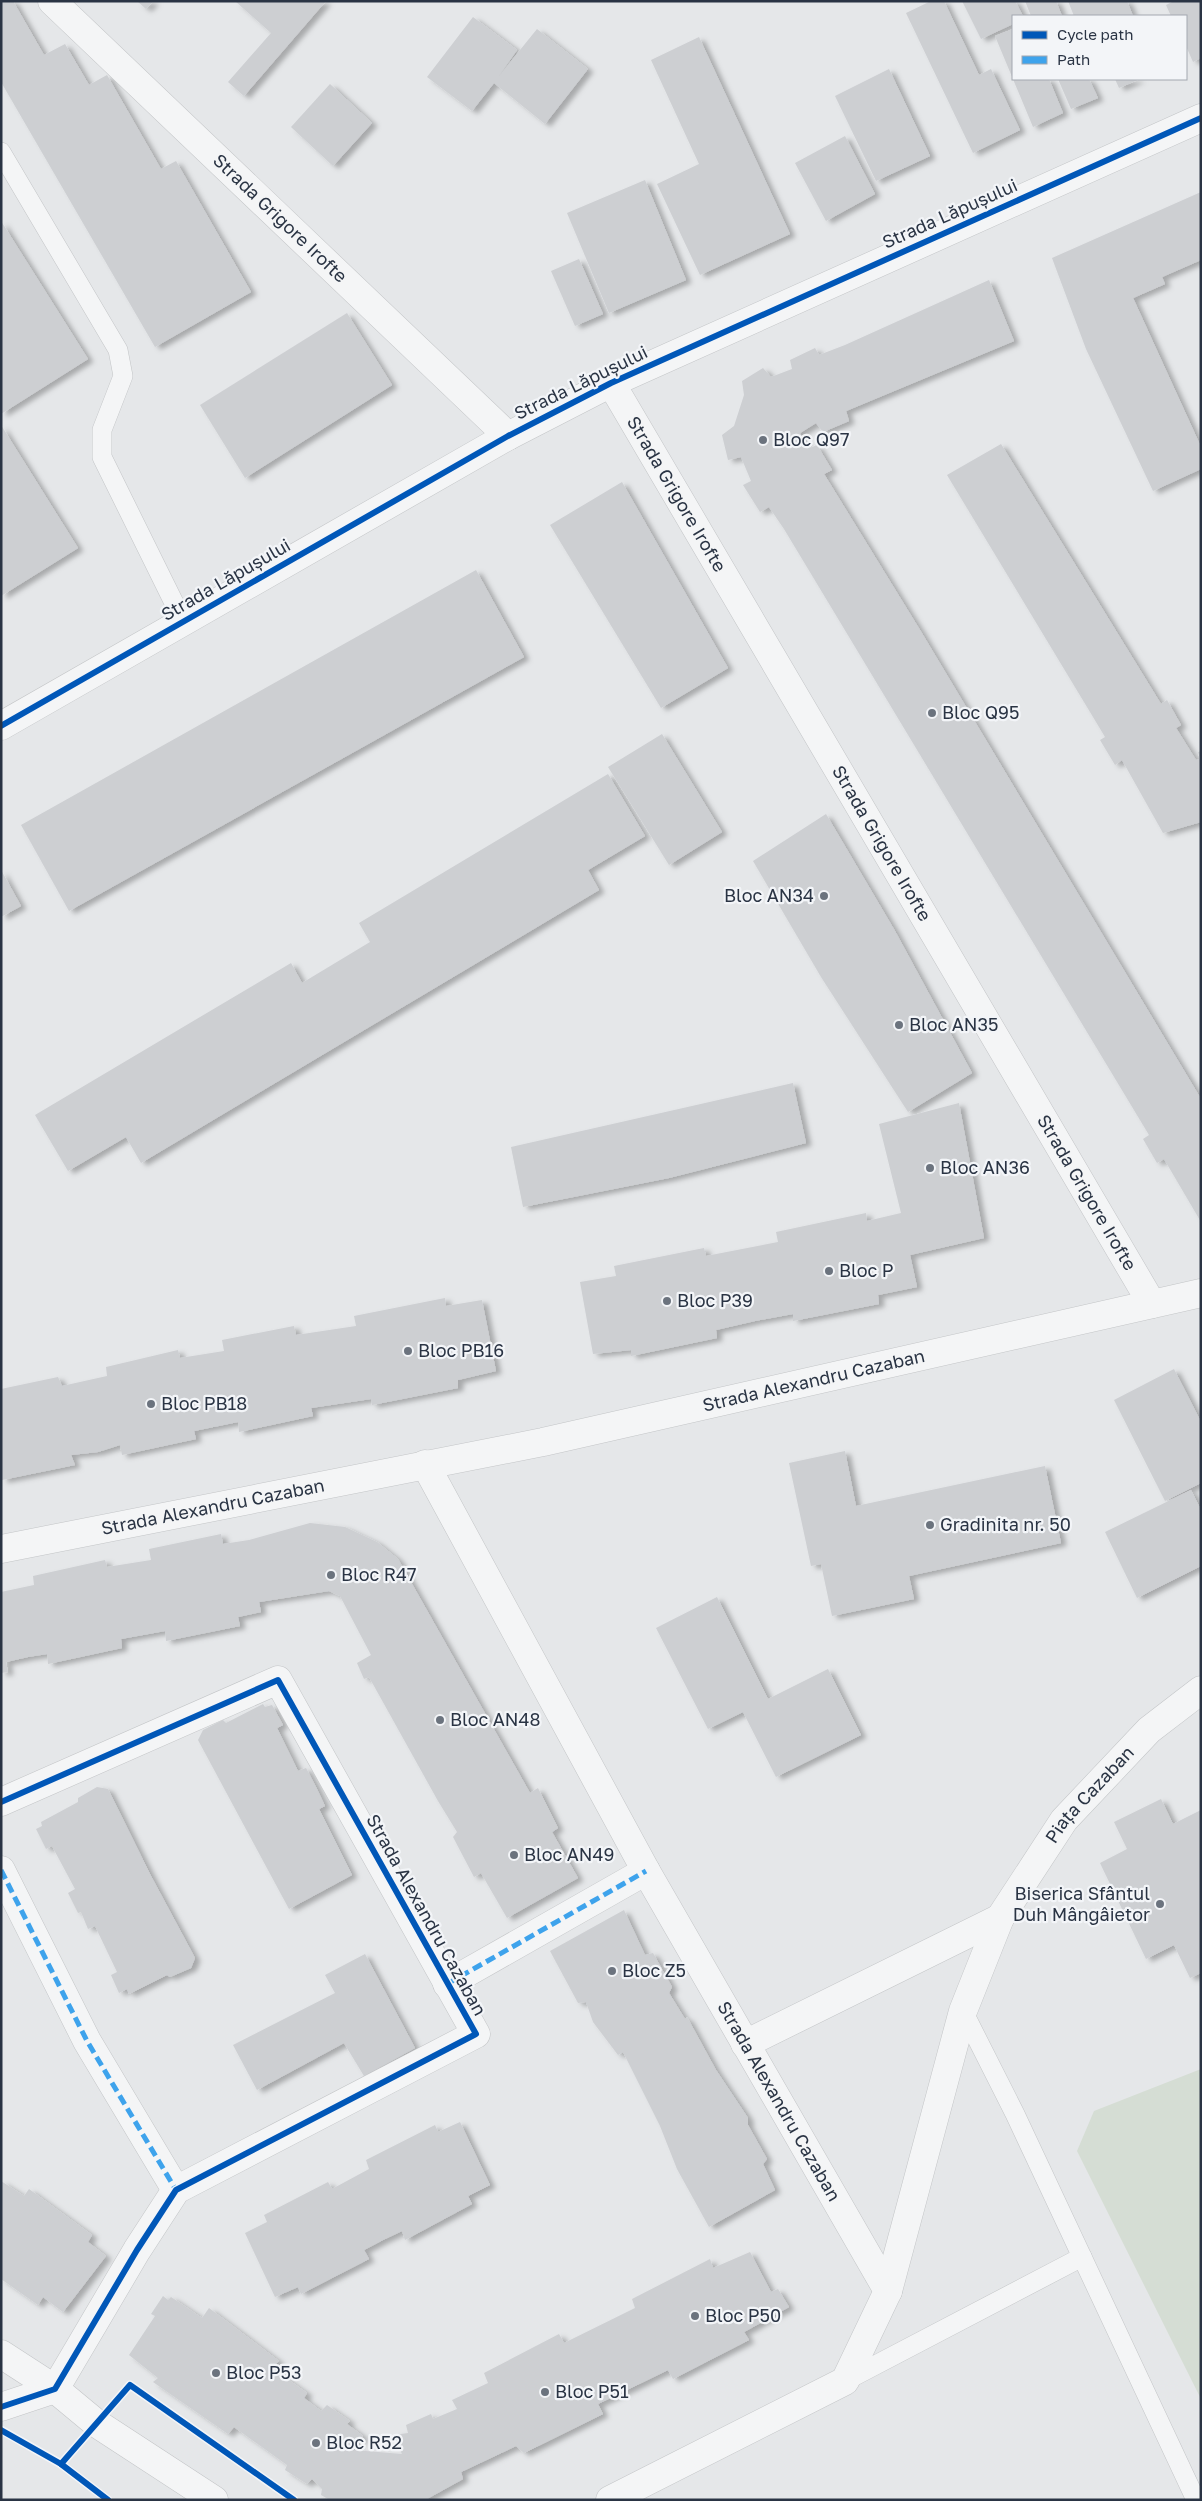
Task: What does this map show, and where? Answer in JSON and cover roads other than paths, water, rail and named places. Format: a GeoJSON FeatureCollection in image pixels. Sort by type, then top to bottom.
{"type":"FeatureCollection","features":[{"type":"Feature","properties":{"kind":"street","name":"Strada Grigore Irofte"},"geometry":{"type":"LineString","coordinates":[[52,1],[508,436]]}},
{"type":"Feature","properties":{"kind":"street","name":"Strada Lăpușului"},"geometry":{"type":"LineString","coordinates":[[1,726],[508,436],[611,383],[1201,118]]}},
{"type":"Feature","properties":{"kind":"street","name":"Strada Grigore Irofte"},"geometry":{"type":"LineString","coordinates":[[611,383],[1152,1304]]}},
{"type":"Feature","properties":{"kind":"street","name":"Strada Alexandru Cazaban"},"geometry":{"type":"LineString","coordinates":[[1,1549],[543,1442],[1201,1293]]}},
{"type":"Feature","properties":{"kind":"street","name":"Strada Alexandru Cazaban"},"geometry":{"type":"LineString","coordinates":[[425,1464],[646,1871],[888,2291]]}},
{"type":"Feature","properties":{"kind":"street","name":"Strada Alexandru Cazaban"},"geometry":{"type":"LineString","coordinates":[[1,1802],[278,1680],[476,2034],[176,2190],[137,2250],[55,2389]]}},
{"type":"Feature","properties":{"kind":"street","name":"Piața Cazaban"},"geometry":{"type":"LineString","coordinates":[[1000,1918],[1064,1820],[1149,1730],[1201,1690]]}},
{"type":"Feature","properties":{"kind":"street"},"geometry":{"type":"LineString","coordinates":[[1,1870],[87,2041],[176,2190]]}},
{"type":"Feature","properties":{"kind":"street"},"geometry":{"type":"LineString","coordinates":[[447,1984],[646,1871]]}},
{"type":"Feature","properties":{"kind":"street"},"geometry":{"type":"LineString","coordinates":[[610,2500],[845,2381],[888,2291],[963,2011],[1000,1918]]}},
{"type":"Feature","properties":{"kind":"street"},"geometry":{"type":"LineString","coordinates":[[745,2044],[1000,1918]]}},
{"type":"Feature","properties":{"kind":"street"},"geometry":{"type":"LineString","coordinates":[[1,2354],[55,2389],[96,2424],[214,2500]]}},
{"type":"Feature","properties":{"kind":"street"},"geometry":{"type":"LineString","coordinates":[[1,2407],[55,2389]]}},
{"type":"Feature","properties":{"kind":"lane"},"geometry":{"type":"LineString","coordinates":[[1,152],[118,350],[122,376],[102,430],[102,456],[183,621]]}},
{"type":"Feature","properties":{"kind":"lane"},"geometry":{"type":"LineString","coordinates":[[963,2011],[1015,2114],[1196,2500]]}},
{"type":"Feature","properties":{"kind":"lane"},"geometry":{"type":"LineString","coordinates":[[845,2381],[1082,2257]]}},
{"type":"Feature","properties":{"kind":"place","name":"Bloc Q97"},"geometry":{"type":"Point","coordinates":[763,440]}},
{"type":"Feature","properties":{"kind":"place","name":"Bloc Q95"},"geometry":{"type":"Point","coordinates":[932,713]}},
{"type":"Feature","properties":{"kind":"place","name":"Bloc AN34"},"geometry":{"type":"Point","coordinates":[824,896]}},
{"type":"Feature","properties":{"kind":"place","name":"Bloc AN35"},"geometry":{"type":"Point","coordinates":[899,1025]}},
{"type":"Feature","properties":{"kind":"place","name":"Bloc AN36"},"geometry":{"type":"Point","coordinates":[930,1168]}},
{"type":"Feature","properties":{"kind":"place","name":"Bloc P"},"geometry":{"type":"Point","coordinates":[829,1271]}},
{"type":"Feature","properties":{"kind":"place","name":"Bloc P39"},"geometry":{"type":"Point","coordinates":[667,1301]}},
{"type":"Feature","properties":{"kind":"place","name":"Bloc PB16"},"geometry":{"type":"Point","coordinates":[408,1351]}},
{"type":"Feature","properties":{"kind":"place","name":"Bloc PB18"},"geometry":{"type":"Point","coordinates":[151,1404]}},
{"type":"Feature","properties":{"kind":"place","name":"Gradinita nr. 50"},"geometry":{"type":"Point","coordinates":[930,1525]}},
{"type":"Feature","properties":{"kind":"place","name":"Bloc R47"},"geometry":{"type":"Point","coordinates":[331,1575]}},
{"type":"Feature","properties":{"kind":"place","name":"Bloc AN48"},"geometry":{"type":"Point","coordinates":[440,1720]}},
{"type":"Feature","properties":{"kind":"place","name":"Bloc AN49"},"geometry":{"type":"Point","coordinates":[514,1855]}},
{"type":"Feature","properties":{"kind":"place","name":"Biserica Sfântul Duh Mângâietor"},"geometry":{"type":"Point","coordinates":[1160,1904]}},
{"type":"Feature","properties":{"kind":"place","name":"Bloc Z5"},"geometry":{"type":"Point","coordinates":[612,1971]}},
{"type":"Feature","properties":{"kind":"place","name":"Bloc P50"},"geometry":{"type":"Point","coordinates":[695,2316]}},
{"type":"Feature","properties":{"kind":"place","name":"Bloc P53"},"geometry":{"type":"Point","coordinates":[216,2373]}},
{"type":"Feature","properties":{"kind":"place","name":"Bloc P51"},"geometry":{"type":"Point","coordinates":[545,2392]}},
{"type":"Feature","properties":{"kind":"place","name":"Bloc R52"},"geometry":{"type":"Point","coordinates":[316,2443]}}]}
